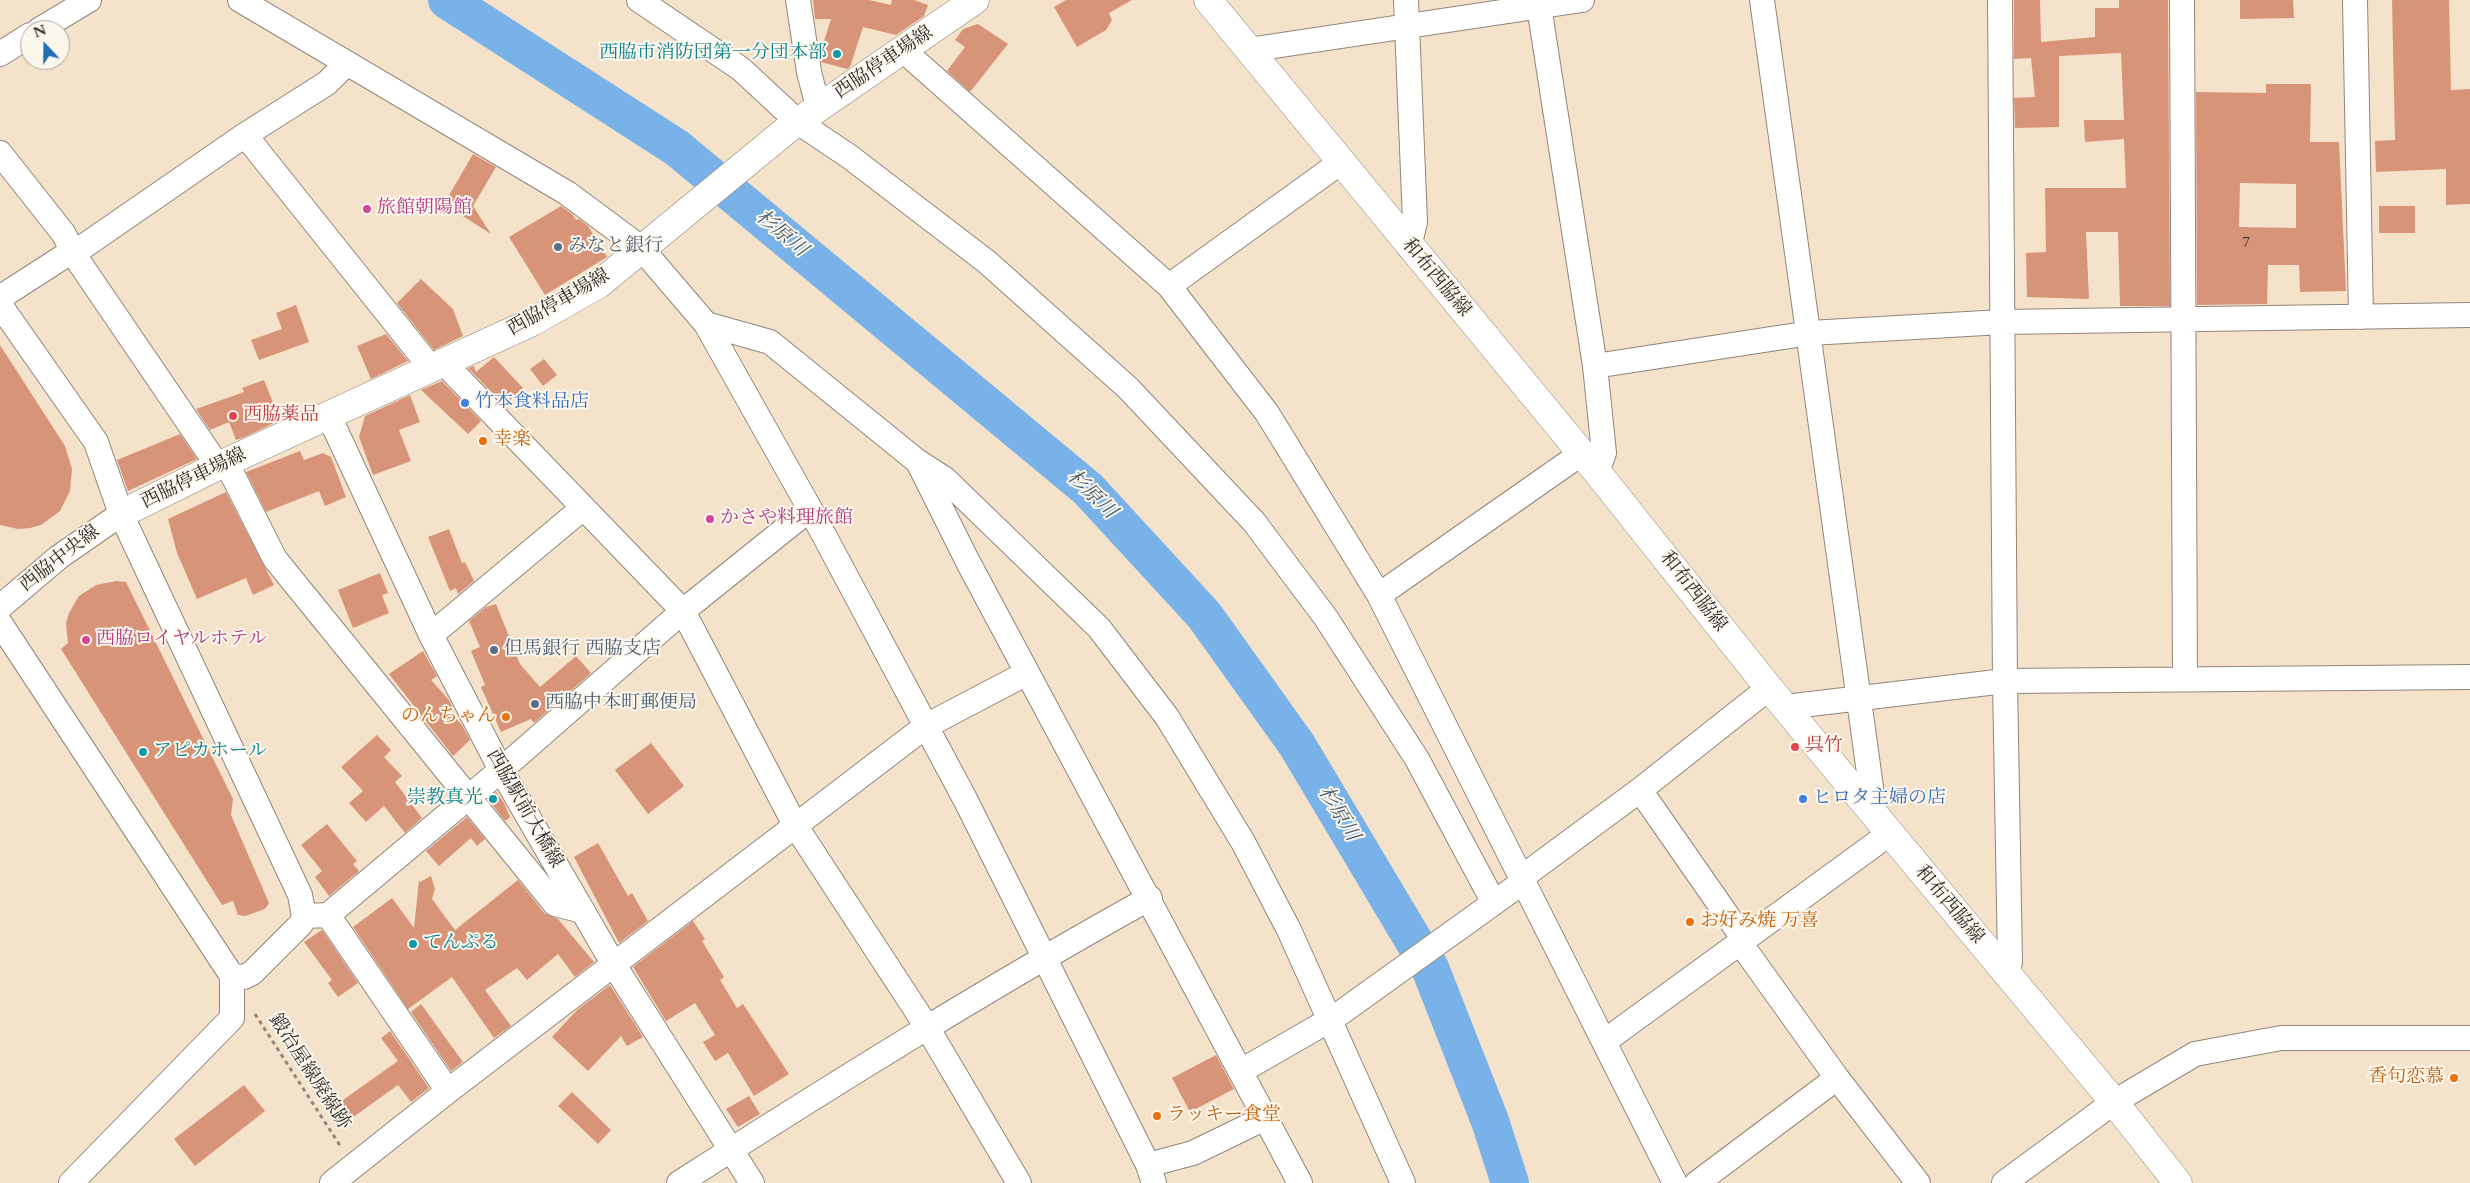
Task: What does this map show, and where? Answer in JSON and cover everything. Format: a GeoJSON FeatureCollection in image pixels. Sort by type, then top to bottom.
{"type":"FeatureCollection","features":[{"type":"Feature","properties":{"kind":"main road","name":"西脇停車場線"},"geometry":{"type":"LineString","coordinates":[[121,514],[222,464],[532,322],[599,284],[648,242],[802,119],[904,51],[975,0]]}},
{"type":"Feature","properties":{"kind":"main road","name":"和布西脇線"},"geometry":{"type":"LineString","coordinates":[[1208,0],[1410,247],[1590,462],[1777,697],[2006,975],[2114,1102],[2178,1183]]}},
{"type":"Feature","properties":{"kind":"street"},"geometry":{"type":"LineString","coordinates":[[56,20],[89,0]]}},
{"type":"Feature","properties":{"kind":"street"},"geometry":{"type":"LineString","coordinates":[[240,0],[648,242],[706,324],[810,509],[926,726],[1044,957],[1146,1176],[1265,1118]]}},
{"type":"Feature","properties":{"kind":"street"},"geometry":{"type":"LineString","coordinates":[[639,0],[741,69],[850,157],[987,262],[1128,388],[1254,522],[1326,618],[1417,759],[1490,906]]}},
{"type":"Feature","properties":{"kind":"street"},"geometry":{"type":"LineString","coordinates":[[798,0],[809,72],[802,119]]}},
{"type":"Feature","properties":{"kind":"street"},"geometry":{"type":"LineString","coordinates":[[1406,0],[1415,222],[1410,247]]}},
{"type":"Feature","properties":{"kind":"street"},"geometry":{"type":"LineString","coordinates":[[1248,50],[1408,26],[1538,3],[1582,0]]}},
{"type":"Feature","properties":{"kind":"street"},"geometry":{"type":"LineString","coordinates":[[1762,0],[1810,333],[1871,786],[1865,804]]}},
{"type":"Feature","properties":{"kind":"street"},"geometry":{"type":"LineString","coordinates":[[2000,0],[2005,681],[2010,962],[2006,975]]}},
{"type":"Feature","properties":{"kind":"street"},"geometry":{"type":"LineString","coordinates":[[2182,0],[2184,679]]}},
{"type":"Feature","properties":{"kind":"street"},"geometry":{"type":"LineString","coordinates":[[2354,0],[2362,317]]}},
{"type":"Feature","properties":{"kind":"street"},"geometry":{"type":"LineString","coordinates":[[1379,595],[1604,453],[1595,366],[1538,3]]}},
{"type":"Feature","properties":{"kind":"street"},"geometry":{"type":"LineString","coordinates":[[0,54],[20,42]]}},
{"type":"Feature","properties":{"kind":"street"},"geometry":{"type":"LineString","coordinates":[[904,51],[1169,286],[1266,413],[1379,595],[1606,1041],[1675,1183]]}},
{"type":"Feature","properties":{"kind":"street"},"geometry":{"type":"LineString","coordinates":[[0,300],[7,293],[55,262],[74,253],[245,135],[327,83],[347,63]]}},
{"type":"Feature","properties":{"kind":"street"},"geometry":{"type":"LineString","coordinates":[[245,135],[438,366],[583,508],[683,611],[794,825],[926,1027],[1019,1183]]}},
{"type":"Feature","properties":{"kind":"street"},"geometry":{"type":"LineString","coordinates":[[0,153],[63,233],[74,253],[222,464],[275,559],[554,904],[583,911]]}},
{"type":"Feature","properties":{"kind":"street"},"geometry":{"type":"LineString","coordinates":[[1169,286],[1341,162]]}},
{"type":"Feature","properties":{"kind":"street"},"geometry":{"type":"LineString","coordinates":[[0,305],[96,442],[121,514],[300,895],[304,916],[302,924],[252,973],[244,977],[232,976]]}},
{"type":"Feature","properties":{"kind":"street"},"geometry":{"type":"LineString","coordinates":[[1595,366],[1810,333],[2002,322],[2182,321],[2470,315]]}},
{"type":"Feature","properties":{"kind":"street"},"geometry":{"type":"LineString","coordinates":[[706,324],[770,342],[917,460],[945,479],[1099,628],[1167,717],[1242,842],[1289,930],[1331,1018],[1403,1183]]}},
{"type":"Feature","properties":{"kind":"street","name":"西脇駅前大橋線"},"geometry":{"type":"LineString","coordinates":[[329,416],[431,635],[501,770],[614,965],[752,1183]]}},
{"type":"Feature","properties":{"kind":"street"},"geometry":{"type":"LineString","coordinates":[[917,460],[1027,673],[1150,898],[1300,1183]]}},
{"type":"Feature","properties":{"kind":"street"},"geometry":{"type":"LineString","coordinates":[[431,635],[583,508]]}},
{"type":"Feature","properties":{"kind":"street"},"geometry":{"type":"LineString","coordinates":[[304,916],[328,915],[501,770],[683,611],[810,509]]}},
{"type":"Feature","properties":{"kind":"street","name":"西脇中央線"},"geometry":{"type":"LineString","coordinates":[[0,607],[59,557],[121,514]]}},
{"type":"Feature","properties":{"kind":"street"},"geometry":{"type":"LineString","coordinates":[[0,623],[232,976],[232,1018],[71,1183]]}},
{"type":"Feature","properties":{"kind":"street"},"geometry":{"type":"LineString","coordinates":[[332,1183],[448,1091],[926,726],[1027,673]]}},
{"type":"Feature","properties":{"kind":"street"},"geometry":{"type":"LineString","coordinates":[[1241,1071],[1331,1018],[1516,887],[1529,872],[1640,790],[1777,697],[1859,698],[2005,681],[2470,676]]}},
{"type":"Feature","properties":{"kind":"street"},"geometry":{"type":"LineString","coordinates":[[1640,790],[1836,1078],[1918,1183]]}},
{"type":"Feature","properties":{"kind":"street"},"geometry":{"type":"LineString","coordinates":[[1606,1041],[1743,943],[1889,834]]}},
{"type":"Feature","properties":{"kind":"street"},"geometry":{"type":"LineString","coordinates":[[679,1183],[926,1027],[1044,957],[1150,898]]}},
{"type":"Feature","properties":{"kind":"street"},"geometry":{"type":"LineString","coordinates":[[328,915],[448,1091]]}},
{"type":"Feature","properties":{"kind":"street"},"geometry":{"type":"LineString","coordinates":[[2004,1183],[2114,1102],[2195,1054],[2281,1038],[2470,1038]]}},
{"type":"Feature","properties":{"kind":"street"},"geometry":{"type":"LineString","coordinates":[[1697,1183],[1836,1078]]}},
{"type":"Feature","properties":{"kind":"path","name":"鍛冶屋線廃線跡"},"geometry":{"type":"LineString","coordinates":[[254,1013],[354,1166]]}},
{"type":"Feature","properties":{"kind":"building"},"geometry":{"type":"Polygon","coordinates":[[[813,0],[869,0],[891,5],[892,0],[914,0],[928,5],[924,16],[896,35],[863,27],[850,67],[847,69],[821,62],[820,54],[831,19],[815,19],[813,0]]]}},
{"type":"Feature","properties":{"kind":"building"},"geometry":{"type":"Polygon","coordinates":[[[1066,0],[1132,0],[1109,13],[1112,20],[1106,30],[1077,47],[1054,7],[1066,0]]]}},
{"type":"Feature","properties":{"kind":"building"},"geometry":{"type":"Polygon","coordinates":[[[2014,0],[2040,0],[2041,42],[2095,37],[2095,8],[2119,8],[2119,0],[2168,0],[2170,306],[2120,306],[2118,232],[2086,232],[2089,299],[2027,297],[2026,253],[2046,252],[2045,188],[2126,188],[2124,139],[2085,142],[2084,120],[2124,120],[2121,53],[2059,56],[2059,127],[2015,128],[2014,98],[2035,97],[2031,58],[2014,59],[2014,0]]]}},
{"type":"Feature","properties":{"kind":"building"},"geometry":{"type":"Polygon","coordinates":[[[2240,0],[2293,0],[2294,18],[2240,19],[2240,0]]]}},
{"type":"Feature","properties":{"kind":"building"},"geometry":{"type":"Polygon","coordinates":[[[2392,0],[2449,0],[2451,90],[2470,89],[2470,204],[2446,205],[2446,169],[2376,172],[2375,141],[2395,140],[2392,0]]]}},
{"type":"Feature","properties":{"kind":"building"},"geometry":{"type":"Polygon","coordinates":[[[978,24],[1008,44],[970,92],[947,71],[965,47],[955,40],[963,29],[978,24]]]}},
{"type":"Feature","properties":{"kind":"building"},"geometry":{"type":"Polygon","coordinates":[[[2266,84],[2311,84],[2310,142],[2339,142],[2346,291],[2300,292],[2299,265],[2268,265],[2267,304],[2197,305],[2196,92],[2266,93],[2266,84]],[[2240,183],[2239,227],[2296,228],[2296,184],[2240,183]]]}},
{"type":"Feature","properties":{"kind":"building"},"geometry":{"type":"Polygon","coordinates":[[[473,154],[496,167],[473,206],[491,234],[444,204],[473,154]]]}},
{"type":"Feature","properties":{"kind":"building","name":"みなと銀行"},"geometry":{"type":"Polygon","coordinates":[[[561,206],[572,214],[576,220],[579,219],[588,226],[607,257],[545,295],[509,237],[561,206]]]}},
{"type":"Feature","properties":{"kind":"building"},"geometry":{"type":"Polygon","coordinates":[[[2379,206],[2415,206],[2415,233],[2379,233],[2379,206]]]}},
{"type":"Feature","properties":{"kind":"building"},"geometry":{"type":"Polygon","coordinates":[[[421,279],[453,309],[463,336],[434,350],[397,303],[421,279]]]}},
{"type":"Feature","properties":{"kind":"building"},"geometry":{"type":"Polygon","coordinates":[[[296,305],[309,342],[259,360],[251,340],[282,329],[276,313],[296,305]]]}},
{"type":"Feature","properties":{"kind":"building"},"geometry":{"type":"Polygon","coordinates":[[[386,334],[408,361],[371,379],[357,346],[386,334]]]}},
{"type":"Feature","properties":{"kind":"building"},"geometry":{"type":"Polygon","coordinates":[[[0,345],[65,446],[72,469],[70,491],[60,511],[41,525],[30,528],[18,529],[0,525],[0,345]]]}},
{"type":"Feature","properties":{"kind":"building"},"geometry":{"type":"Polygon","coordinates":[[[494,357],[523,388],[510,400],[505,394],[500,401],[468,368],[474,366],[476,372],[494,357]]]}},
{"type":"Feature","properties":{"kind":"building"},"geometry":{"type":"Polygon","coordinates":[[[544,359],[557,375],[543,386],[530,369],[544,359]]]}},
{"type":"Feature","properties":{"kind":"building"},"geometry":{"type":"Polygon","coordinates":[[[264,380],[280,420],[245,437],[236,440],[229,422],[210,430],[196,409],[244,392],[242,388],[264,380]]]}},
{"type":"Feature","properties":{"kind":"building"},"geometry":{"type":"Polygon","coordinates":[[[442,381],[481,421],[468,434],[421,390],[442,381]]]}},
{"type":"Feature","properties":{"kind":"building"},"geometry":{"type":"Polygon","coordinates":[[[410,395],[420,422],[399,430],[411,461],[373,475],[359,437],[365,416],[410,395]]]}},
{"type":"Feature","properties":{"kind":"building"},"geometry":{"type":"Polygon","coordinates":[[[180,434],[197,459],[128,491],[117,460],[180,434]]]}},
{"type":"Feature","properties":{"kind":"building"},"geometry":{"type":"Polygon","coordinates":[[[300,451],[304,460],[323,453],[331,457],[346,497],[325,506],[319,491],[266,512],[246,472],[300,451]]]}},
{"type":"Feature","properties":{"kind":"building"},"geometry":{"type":"Polygon","coordinates":[[[226,492],[274,585],[253,595],[246,578],[197,599],[177,553],[168,519],[226,492]]]}},
{"type":"Feature","properties":{"kind":"building"},"geometry":{"type":"Polygon","coordinates":[[[449,529],[462,563],[465,562],[474,581],[458,594],[456,588],[450,591],[428,537],[449,529]]]}},
{"type":"Feature","properties":{"kind":"building"},"geometry":{"type":"Polygon","coordinates":[[[380,573],[388,593],[382,595],[389,613],[353,628],[338,590],[380,573]]]}},
{"type":"Feature","properties":{"kind":"building"},"geometry":{"type":"Polygon","coordinates":[[[116,581],[126,582],[233,799],[231,815],[269,903],[265,909],[245,916],[238,915],[233,901],[222,905],[61,649],[68,643],[66,623],[69,613],[79,596],[96,585],[116,581]]]}},
{"type":"Feature","properties":{"kind":"building"},"geometry":{"type":"Polygon","coordinates":[[[496,604],[520,664],[540,687],[576,656],[591,673],[534,723],[531,719],[501,732],[481,687],[485,685],[471,651],[480,647],[469,621],[486,607],[496,604]]]}},
{"type":"Feature","properties":{"kind":"building"},"geometry":{"type":"Polygon","coordinates":[[[423,651],[437,676],[431,680],[449,700],[454,710],[451,713],[462,725],[470,740],[453,756],[389,674],[423,651]]]}},
{"type":"Feature","properties":{"kind":"building"},"geometry":{"type":"Polygon","coordinates":[[[377,735],[391,750],[384,757],[402,776],[395,782],[422,818],[405,833],[384,806],[366,822],[349,803],[363,791],[341,767],[377,735]]]}},
{"type":"Feature","properties":{"kind":"building"},"geometry":{"type":"Polygon","coordinates":[[[651,743],[684,786],[648,814],[615,770],[651,743]]]}},
{"type":"Feature","properties":{"kind":"building"},"geometry":{"type":"Polygon","coordinates":[[[496,792],[504,803],[510,817],[505,821],[488,799],[496,792]]]}},
{"type":"Feature","properties":{"kind":"building"},"geometry":{"type":"Polygon","coordinates":[[[467,817],[485,839],[477,846],[471,838],[439,866],[426,851],[467,817]]]}},
{"type":"Feature","properties":{"kind":"building"},"geometry":{"type":"Polygon","coordinates":[[[327,824],[357,861],[353,864],[359,871],[329,896],[315,877],[322,871],[301,845],[327,824]]]}},
{"type":"Feature","properties":{"kind":"building"},"geometry":{"type":"Polygon","coordinates":[[[598,843],[628,896],[632,893],[648,921],[619,943],[574,857],[598,843]]]}},
{"type":"Feature","properties":{"kind":"building"},"geometry":{"type":"Polygon","coordinates":[[[431,876],[435,889],[432,899],[455,930],[518,880],[544,913],[558,919],[594,962],[575,977],[558,954],[527,980],[517,968],[485,990],[511,1026],[494,1038],[452,977],[408,1009],[353,927],[392,898],[414,928],[419,880],[420,882],[431,876]]]}},
{"type":"Feature","properties":{"kind":"building"},"geometry":{"type":"Polygon","coordinates":[[[693,921],[705,939],[702,941],[724,977],[720,980],[737,1008],[743,1004],[789,1074],[754,1096],[728,1053],[715,1061],[703,1042],[715,1035],[695,1003],[666,1021],[633,967],[693,921]]]}},
{"type":"Feature","properties":{"kind":"building"},"geometry":{"type":"Polygon","coordinates":[[[322,930],[358,983],[338,997],[328,983],[332,980],[304,942],[322,930]]]}},
{"type":"Feature","properties":{"kind":"building"},"geometry":{"type":"Polygon","coordinates":[[[610,985],[643,1037],[627,1046],[621,1036],[588,1071],[552,1037],[577,1010],[610,985]]]}},
{"type":"Feature","properties":{"kind":"building"},"geometry":{"type":"Polygon","coordinates":[[[421,1004],[463,1062],[451,1071],[411,1012],[421,1004]]]}},
{"type":"Feature","properties":{"kind":"building"},"geometry":{"type":"Polygon","coordinates":[[[390,1031],[429,1088],[411,1102],[398,1085],[352,1118],[340,1102],[398,1061],[381,1038],[390,1031]]]}},
{"type":"Feature","properties":{"kind":"building"},"geometry":{"type":"Polygon","coordinates":[[[1216,1055],[1234,1089],[1190,1112],[1172,1078],[1216,1055]]]}},
{"type":"Feature","properties":{"kind":"building"},"geometry":{"type":"Polygon","coordinates":[[[244,1085],[265,1111],[195,1166],[174,1139],[244,1085]]]}},
{"type":"Feature","properties":{"kind":"building"},"geometry":{"type":"Polygon","coordinates":[[[572,1092],[611,1130],[598,1144],[558,1106],[572,1092]]]}},
{"type":"Feature","properties":{"kind":"building"},"geometry":{"type":"Polygon","coordinates":[[[749,1096],[760,1114],[738,1127],[726,1109],[749,1096]]]}},
{"type":"Feature","properties":{"kind":"waterway","name":"杉原川"},"geometry":{"type":"LineString","coordinates":[[447,0],[677,148],[1088,489],[1204,615],[1297,745],[1430,968],[1490,1121],[1510,1183]]}},
{"type":"Feature","properties":{"kind":"place","name":"西脇市消防団第一分団本部"},"geometry":{"type":"Point","coordinates":[837,54]}},
{"type":"Feature","properties":{"kind":"place","name":"旅館朝陽館"},"geometry":{"type":"Point","coordinates":[367,209]}},
{"type":"Feature","properties":{"kind":"place","name":"みなと銀行"},"geometry":{"type":"Point","coordinates":[558,247]}},
{"type":"Feature","properties":{"kind":"place","name":"竹本食料品店"},"geometry":{"type":"Point","coordinates":[465,403]}},
{"type":"Feature","properties":{"kind":"place","name":"西脇薬品"},"geometry":{"type":"Point","coordinates":[233,416]}},
{"type":"Feature","properties":{"kind":"place","name":"幸楽"},"geometry":{"type":"Point","coordinates":[483,441]}},
{"type":"Feature","properties":{"kind":"place","name":"かさや料理旅館"},"geometry":{"type":"Point","coordinates":[710,519]}},
{"type":"Feature","properties":{"kind":"place","name":"西脇ロイヤルホテル"},"geometry":{"type":"Point","coordinates":[86,640]}},
{"type":"Feature","properties":{"kind":"place","name":"但馬銀行 西脇支店"},"geometry":{"type":"Point","coordinates":[494,650]}},
{"type":"Feature","properties":{"kind":"place","name":"西脇中本町郵便局"},"geometry":{"type":"Point","coordinates":[535,704]}},
{"type":"Feature","properties":{"kind":"place","name":"のんちゃん"},"geometry":{"type":"Point","coordinates":[506,717]}},
{"type":"Feature","properties":{"kind":"place","name":"呉竹"},"geometry":{"type":"Point","coordinates":[1795,747]}},
{"type":"Feature","properties":{"kind":"place","name":"アピカホール"},"geometry":{"type":"Point","coordinates":[143,752]}},
{"type":"Feature","properties":{"kind":"place","name":"崇教真光"},"geometry":{"type":"Point","coordinates":[493,799]}},
{"type":"Feature","properties":{"kind":"place","name":"ヒロタ主婦の店"},"geometry":{"type":"Point","coordinates":[1803,799]}},
{"type":"Feature","properties":{"kind":"place","name":"お好み焼 万喜"},"geometry":{"type":"Point","coordinates":[1690,922]}},
{"type":"Feature","properties":{"kind":"place","name":"てんぷる"},"geometry":{"type":"Point","coordinates":[413,944]}},
{"type":"Feature","properties":{"kind":"place","name":"香句恋慕"},"geometry":{"type":"Point","coordinates":[2454,1078]}},
{"type":"Feature","properties":{"kind":"place","name":"ラッキー食堂"},"geometry":{"type":"Point","coordinates":[1157,1116]}}]}
